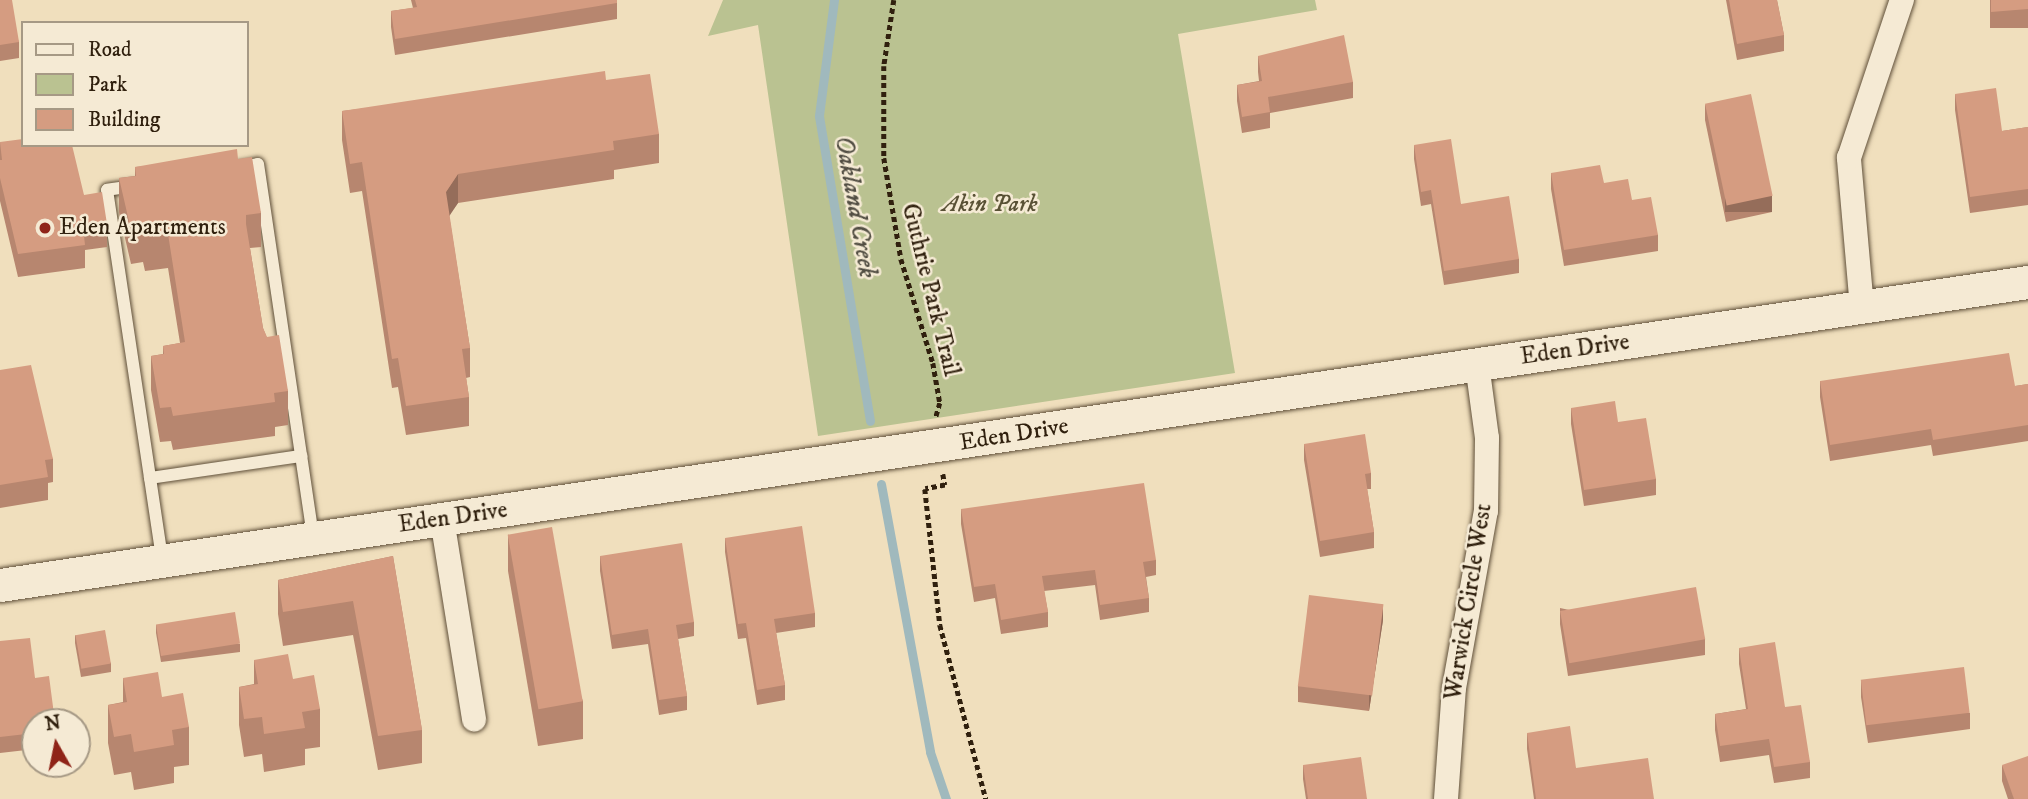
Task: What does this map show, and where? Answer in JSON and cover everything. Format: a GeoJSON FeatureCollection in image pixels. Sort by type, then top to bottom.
{"type":"FeatureCollection","features":[{"type":"Feature","properties":{"kind":"street"},"geometry":{"type":"LineString","coordinates":[[1862,309],[1849,158],[1902,0]]}},
{"type":"Feature","properties":{"kind":"street","name":"Eden Drive"},"geometry":{"type":"LineString","coordinates":[[0,585],[1862,309],[2028,282]]}},
{"type":"Feature","properties":{"kind":"street","name":"Warwick Circle West"},"geometry":{"type":"LineString","coordinates":[[1446,799],[1454,688],[1486,511],[1487,438],[1477,364]]}},
{"type":"Feature","properties":{"kind":"street"},"geometry":{"type":"LineString","coordinates":[[442,519],[474,719]]}},
{"type":"Feature","properties":{"kind":"lane"},"geometry":{"type":"LineString","coordinates":[[217,171],[258,164],[313,538]]}},
{"type":"Feature","properties":{"kind":"lane"},"geometry":{"type":"LineString","coordinates":[[148,183],[107,190],[162,561]]}},
{"type":"Feature","properties":{"kind":"lane"},"geometry":{"type":"LineString","coordinates":[[150,478],[301,456]]}},
{"type":"Feature","properties":{"kind":"path","name":"Guthrie Park Trail"},"geometry":{"type":"LineString","coordinates":[[894,0],[884,66],[884,158],[901,259],[937,384],[936,421]]}},
{"type":"Feature","properties":{"kind":"path"},"geometry":{"type":"LineString","coordinates":[[943,471],[945,485],[925,489],[940,625],[986,799]]}},
{"type":"Feature","properties":{"kind":"green space","name":"Akin Park"},"geometry":{"type":"Polygon","coordinates":[[[723,0],[1315,0],[1317,10],[1178,34],[1235,373],[818,436],[758,25],[708,36],[723,0]]]}},
{"type":"Feature","properties":{"kind":"building"},"geometry":{"type":"Polygon","coordinates":[[[0,0],[12,0],[19,42],[0,45],[0,0]]]}},
{"type":"Feature","properties":{"kind":"building"},"geometry":{"type":"Polygon","coordinates":[[[415,0],[617,0],[617,3],[395,39],[391,11],[417,7],[415,0]]]}},
{"type":"Feature","properties":{"kind":"building"},"geometry":{"type":"Polygon","coordinates":[[[1729,0],[1777,0],[1784,35],[1737,44],[1729,0]]]}},
{"type":"Feature","properties":{"kind":"building"},"geometry":{"type":"Polygon","coordinates":[[[1991,0],[2028,0],[2028,9],[1991,12],[1991,0]]]}},
{"type":"Feature","properties":{"kind":"building"},"geometry":{"type":"Polygon","coordinates":[[[1344,35],[1353,82],[1268,97],[1270,112],[1242,117],[1237,85],[1262,81],[1258,56],[1344,35]]]}},
{"type":"Feature","properties":{"kind":"building"},"geometry":{"type":"Polygon","coordinates":[[[605,71],[606,80],[650,74],[659,134],[613,141],[614,150],[458,174],[446,192],[470,348],[462,349],[469,397],[406,406],[398,358],[392,359],[362,162],[350,164],[342,111],[605,71]]]}},
{"type":"Feature","properties":{"kind":"building"},"geometry":{"type":"Polygon","coordinates":[[[1996,88],[2002,131],[2028,127],[2028,189],[1970,197],[1955,94],[1996,88]]]}},
{"type":"Feature","properties":{"kind":"building"},"geometry":{"type":"Polygon","coordinates":[[[1751,94],[1773,196],[1727,205],[1705,104],[1751,94]]]}},
{"type":"Feature","properties":{"kind":"building","name":"Eden Apartments"},"geometry":{"type":"Polygon","coordinates":[[[21,139],[21,147],[72,147],[84,195],[102,192],[107,224],[83,227],[85,245],[18,254],[0,178],[0,142],[21,139]]]}},
{"type":"Feature","properties":{"kind":"building"},"geometry":{"type":"Polygon","coordinates":[[[1451,139],[1461,204],[1509,196],[1519,259],[1444,271],[1431,190],[1421,192],[1414,145],[1451,139]]]}},
{"type":"Feature","properties":{"kind":"building"},"geometry":{"type":"Polygon","coordinates":[[[237,149],[238,159],[252,157],[261,213],[246,215],[246,224],[263,328],[267,337],[279,335],[288,391],[274,393],[275,402],[173,416],[171,407],[160,408],[151,356],[164,354],[163,346],[185,342],[168,234],[145,237],[143,228],[131,230],[119,178],[136,176],[135,167],[237,149]]]}},
{"type":"Feature","properties":{"kind":"building"},"geometry":{"type":"Polygon","coordinates":[[[1600,165],[1604,183],[1628,179],[1632,200],[1651,197],[1658,235],[1564,250],[1551,173],[1600,165]]]}},
{"type":"Feature","properties":{"kind":"building"},"geometry":{"type":"Polygon","coordinates":[[[2009,353],[2015,386],[2028,384],[2028,425],[1933,440],[1931,429],[1830,445],[1820,381],[2009,353]]]}},
{"type":"Feature","properties":{"kind":"building"},"geometry":{"type":"Polygon","coordinates":[[[31,365],[53,459],[45,460],[48,477],[0,485],[0,370],[31,365]]]}},
{"type":"Feature","properties":{"kind":"building"},"geometry":{"type":"Polygon","coordinates":[[[1615,401],[1618,422],[1646,418],[1656,479],[1584,490],[1571,408],[1615,401]]]}},
{"type":"Feature","properties":{"kind":"building"},"geometry":{"type":"Polygon","coordinates":[[[1365,434],[1371,473],[1365,474],[1374,532],[1320,541],[1304,444],[1365,434]]]}},
{"type":"Feature","properties":{"kind":"building"},"geometry":{"type":"Polygon","coordinates":[[[1144,483],[1156,560],[1143,562],[1149,598],[1100,605],[1095,570],[1042,576],[1048,612],[1001,620],[995,584],[974,587],[961,509],[1144,483]]]}},
{"type":"Feature","properties":{"kind":"building"},"geometry":{"type":"Polygon","coordinates":[[[802,526],[815,613],[774,619],[785,685],[757,690],[746,623],[738,624],[725,538],[802,526]]]}},
{"type":"Feature","properties":{"kind":"building"},"geometry":{"type":"Polygon","coordinates":[[[552,527],[583,701],[538,709],[508,535],[552,527]]]}},
{"type":"Feature","properties":{"kind":"building"},"geometry":{"type":"Polygon","coordinates":[[[682,543],[694,622],[676,625],[687,696],[659,700],[648,629],[612,635],[600,556],[682,543]]]}},
{"type":"Feature","properties":{"kind":"building"},"geometry":{"type":"Polygon","coordinates":[[[393,556],[422,730],[378,736],[353,601],[283,612],[278,580],[393,556]]]}},
{"type":"Feature","properties":{"kind":"building"},"geometry":{"type":"Polygon","coordinates":[[[1696,587],[1705,639],[1569,663],[1560,611],[1696,587]]]}},
{"type":"Feature","properties":{"kind":"building"},"geometry":{"type":"Polygon","coordinates":[[[1309,595],[1383,604],[1372,695],[1298,686],[1309,595]]]}},
{"type":"Feature","properties":{"kind":"building"},"geometry":{"type":"Polygon","coordinates":[[[235,612],[240,644],[161,656],[156,625],[235,612]]]}},
{"type":"Feature","properties":{"kind":"building"},"geometry":{"type":"Polygon","coordinates":[[[105,630],[111,663],[81,669],[75,635],[105,630]]]}},
{"type":"Feature","properties":{"kind":"building"},"geometry":{"type":"Polygon","coordinates":[[[30,638],[35,678],[49,676],[53,708],[21,708],[21,735],[0,737],[0,641],[30,638]]]}},
{"type":"Feature","properties":{"kind":"building"},"geometry":{"type":"Polygon","coordinates":[[[1775,642],[1785,707],[1801,705],[1810,762],[1774,767],[1769,739],[1720,746],[1715,714],[1748,709],[1739,648],[1775,642]]]}},
{"type":"Feature","properties":{"kind":"building"},"geometry":{"type":"Polygon","coordinates":[[[288,654],[293,679],[314,675],[320,709],[302,712],[305,728],[264,734],[262,717],[244,719],[239,687],[258,684],[254,660],[288,654]]]}},
{"type":"Feature","properties":{"kind":"building"},"geometry":{"type":"Polygon","coordinates":[[[1964,667],[1970,713],[1866,725],[1861,680],[1964,667]]]}},
{"type":"Feature","properties":{"kind":"building"},"geometry":{"type":"Polygon","coordinates":[[[158,672],[162,697],[183,693],[189,727],[172,730],[174,745],[134,752],[131,734],[114,737],[108,705],[127,702],[123,678],[158,672]]]}},
{"type":"Feature","properties":{"kind":"building"},"geometry":{"type":"Polygon","coordinates":[[[1570,726],[1576,768],[1648,758],[1654,799],[1536,799],[1527,733],[1570,726]]]}},
{"type":"Feature","properties":{"kind":"building"},"geometry":{"type":"Polygon","coordinates":[[[2028,756],[2028,799],[2014,799],[2002,765],[2028,756]]]}},
{"type":"Feature","properties":{"kind":"building"},"geometry":{"type":"Polygon","coordinates":[[[1361,757],[1367,799],[1308,799],[1303,765],[1361,757]]]}},
{"type":"Feature","properties":{"kind":"waterway","name":"Oakland Creek"},"geometry":{"type":"LineString","coordinates":[[834,0],[819,116],[870,421]]}},
{"type":"Feature","properties":{"kind":"waterway","name":"Oakland Creek"},"geometry":{"type":"LineString","coordinates":[[881,484],[930,752],[946,799]]}},
{"type":"Feature","properties":{"kind":"place","name":"Eden Apartments"},"geometry":{"type":"Point","coordinates":[45,228]}}]}
